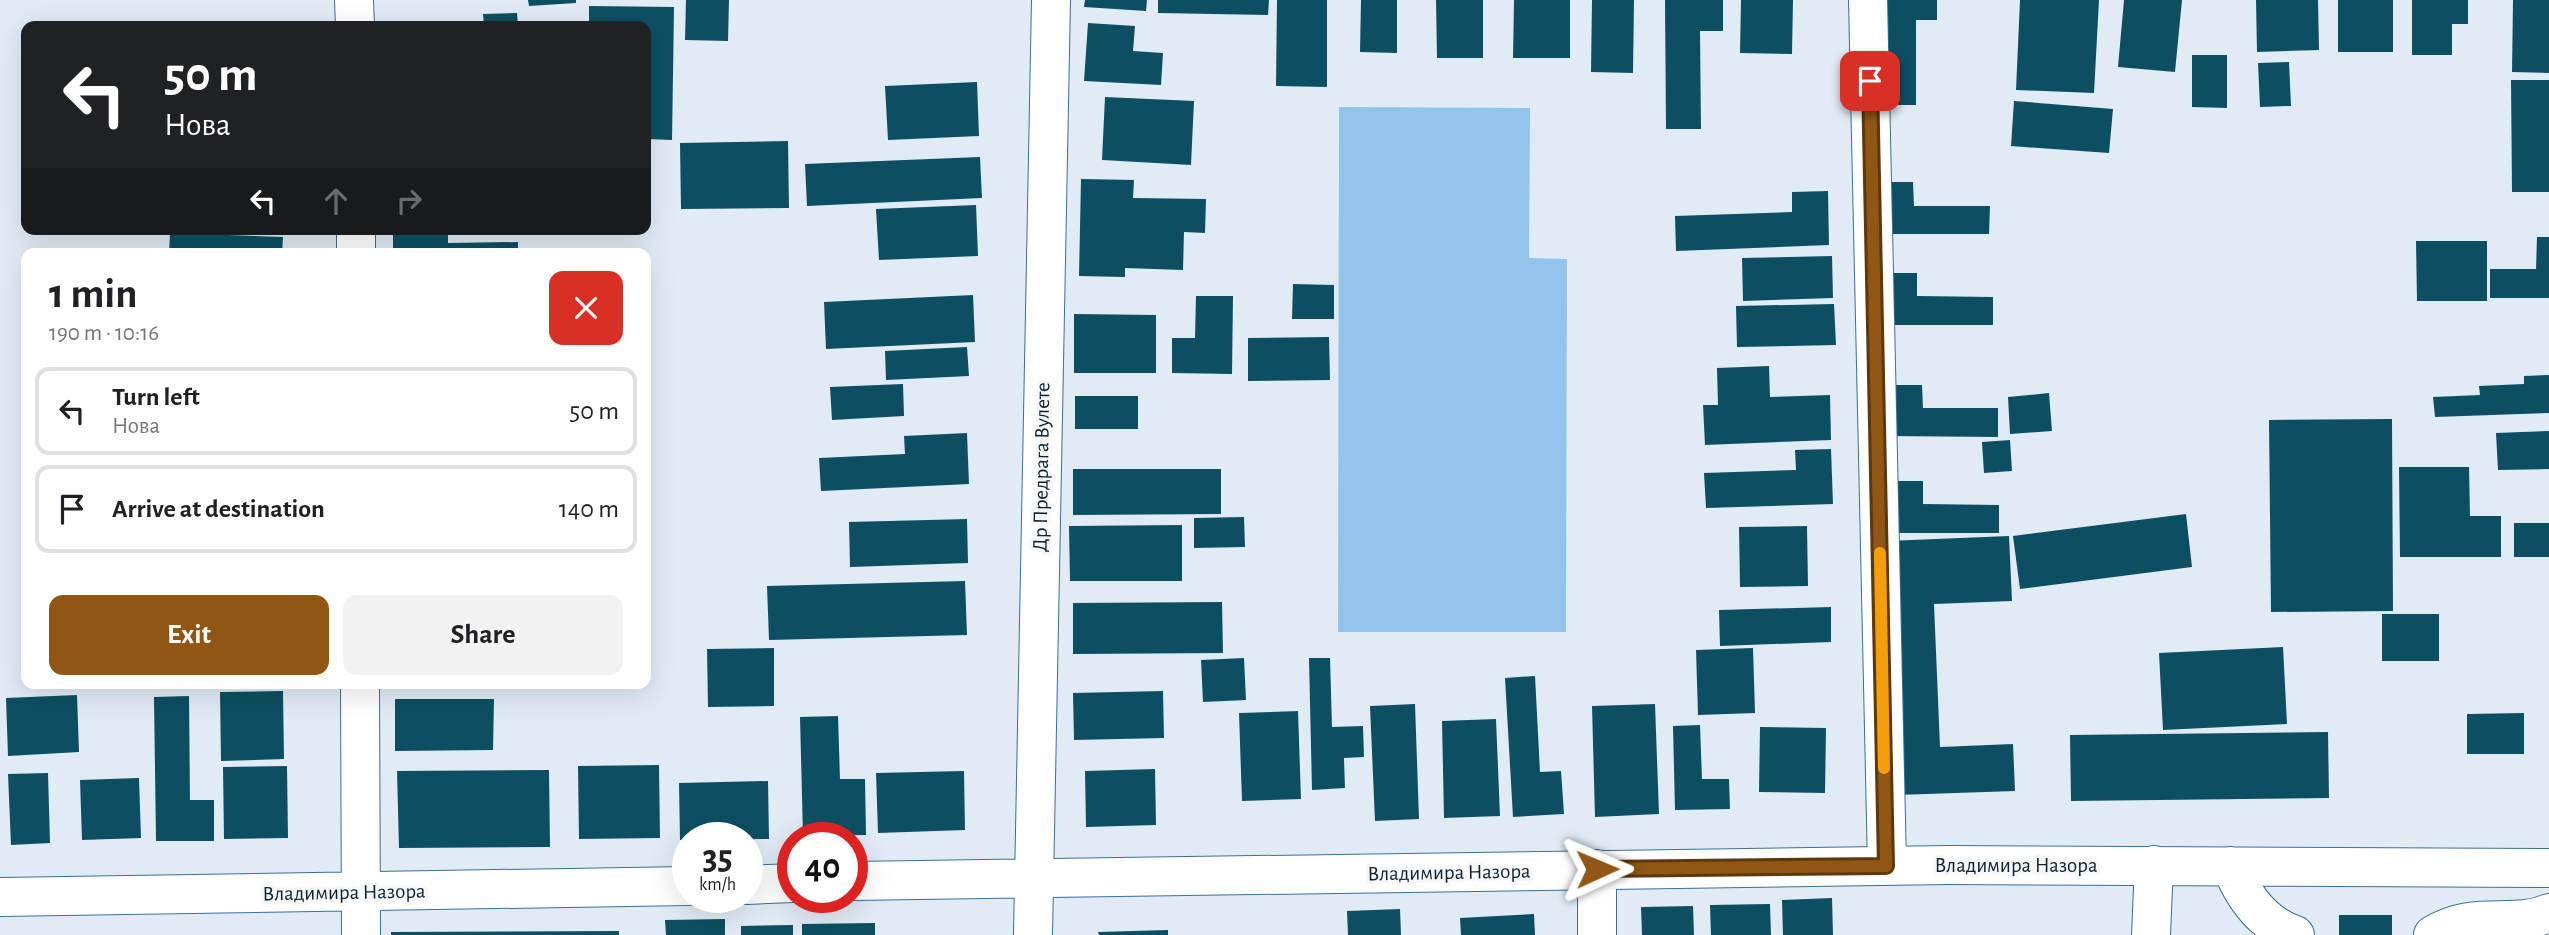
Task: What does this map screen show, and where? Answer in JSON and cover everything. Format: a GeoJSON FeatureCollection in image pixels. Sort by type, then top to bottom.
{"type":"FeatureCollection","features":[{"type":"Feature","properties":{"kind":"street"},"geometry":{"type":"LineString","coordinates":[[354,0],[355,21]]}},
{"type":"Feature","properties":{"kind":"street","name":"Др Предрага Вулете"},"geometry":{"type":"LineString","coordinates":[[1033,935],[1051,0]]}},
{"type":"Feature","properties":{"kind":"street"},"geometry":{"type":"LineString","coordinates":[[1868,0],[1886,866]]}},
{"type":"Feature","properties":{"kind":"street"},"geometry":{"type":"LineString","coordinates":[[360,689],[361,935]]}},
{"type":"Feature","properties":{"kind":"street"},"geometry":{"type":"LineString","coordinates":[[2151,935],[2154,865]]}},
{"type":"Feature","properties":{"kind":"street","name":"Владимира Назора"},"geometry":{"type":"LineString","coordinates":[[868,881],[1886,866],[2549,868]]}},
{"type":"Feature","properties":{"kind":"street"},"geometry":{"type":"LineString","coordinates":[[2231,866],[2257,911],[2272,923],[2295,935]]}},
{"type":"Feature","properties":{"kind":"street"},"geometry":{"type":"LineString","coordinates":[[1597,869],[1597,935]]}},
{"type":"Feature","properties":{"kind":"street","name":"Владимира Назора"},"geometry":{"type":"LineString","coordinates":[[0,897],[672,886]]}},
{"type":"Feature","properties":{"kind":"street"},"geometry":{"type":"LineString","coordinates":[[2433,935],[2461,922],[2536,918],[2549,913]]}},
{"type":"Feature","properties":{"kind":"shaded area"},"geometry":{"type":"Polygon","coordinates":[[[1339,107],[1530,108],[1529,258],[1567,259],[1566,632],[1338,632],[1339,107]]]}},
{"type":"Feature","properties":{"kind":"building"},"geometry":{"type":"Polygon","coordinates":[[[528,0],[576,0],[576,3],[529,6],[528,0]]]}},
{"type":"Feature","properties":{"kind":"building"},"geometry":{"type":"Polygon","coordinates":[[[686,0],[729,0],[728,41],[685,40],[686,0]]]}},
{"type":"Feature","properties":{"kind":"building"},"geometry":{"type":"Polygon","coordinates":[[[1085,0],[1147,0],[1146,11],[1084,7],[1085,0]]]}},
{"type":"Feature","properties":{"kind":"building"},"geometry":{"type":"Polygon","coordinates":[[[1158,0],[1269,0],[1268,15],[1158,13],[1158,0]]]}},
{"type":"Feature","properties":{"kind":"building"},"geometry":{"type":"Polygon","coordinates":[[[1277,0],[1327,0],[1327,87],[1276,86],[1277,0]]]}},
{"type":"Feature","properties":{"kind":"building"},"geometry":{"type":"Polygon","coordinates":[[[1361,0],[1397,0],[1397,53],[1360,52],[1361,0]]]}},
{"type":"Feature","properties":{"kind":"building"},"geometry":{"type":"Polygon","coordinates":[[[1436,0],[1483,0],[1483,58],[1437,58],[1436,0]]]}},
{"type":"Feature","properties":{"kind":"building"},"geometry":{"type":"Polygon","coordinates":[[[1514,0],[1570,0],[1570,58],[1513,58],[1514,0]]]}},
{"type":"Feature","properties":{"kind":"building"},"geometry":{"type":"Polygon","coordinates":[[[1592,0],[1634,0],[1633,73],[1591,72],[1592,0]]]}},
{"type":"Feature","properties":{"kind":"building"},"geometry":{"type":"Polygon","coordinates":[[[1665,0],[1723,0],[1723,31],[1700,31],[1701,129],[1666,129],[1665,0]]]}},
{"type":"Feature","properties":{"kind":"building"},"geometry":{"type":"Polygon","coordinates":[[[1741,0],[1793,0],[1792,54],[1740,53],[1741,0]]]}},
{"type":"Feature","properties":{"kind":"building"},"geometry":{"type":"Polygon","coordinates":[[[1883,0],[1937,0],[1937,20],[1916,20],[1916,105],[1882,105],[1883,0]]]}},
{"type":"Feature","properties":{"kind":"building"},"geometry":{"type":"Polygon","coordinates":[[[2020,0],[2099,0],[2094,93],[2016,90],[2020,0]]]}},
{"type":"Feature","properties":{"kind":"building"},"geometry":{"type":"Polygon","coordinates":[[[2124,0],[2182,0],[2175,72],[2118,67],[2124,0]]]}},
{"type":"Feature","properties":{"kind":"building"},"geometry":{"type":"Polygon","coordinates":[[[2256,0],[2318,0],[2319,50],[2257,52],[2256,0]]]}},
{"type":"Feature","properties":{"kind":"building"},"geometry":{"type":"Polygon","coordinates":[[[2338,0],[2393,0],[2393,52],[2338,52],[2338,0]]]}},
{"type":"Feature","properties":{"kind":"building"},"geometry":{"type":"Polygon","coordinates":[[[2412,0],[2468,0],[2468,24],[2452,24],[2452,55],[2412,55],[2412,0]]]}},
{"type":"Feature","properties":{"kind":"building"},"geometry":{"type":"Polygon","coordinates":[[[2513,0],[2549,0],[2549,73],[2512,72],[2513,0]]]}},
{"type":"Feature","properties":{"kind":"building"},"geometry":{"type":"Polygon","coordinates":[[[589,6],[674,7],[672,140],[651,139],[651,21],[589,21],[589,6]]]}},
{"type":"Feature","properties":{"kind":"building"},"geometry":{"type":"Polygon","coordinates":[[[517,13],[518,21],[484,21],[483,14],[517,13]]]}},
{"type":"Feature","properties":{"kind":"building"},"geometry":{"type":"Polygon","coordinates":[[[1088,23],[1135,26],[1133,51],[1163,53],[1161,85],[1084,81],[1088,23]]]}},
{"type":"Feature","properties":{"kind":"building"},"geometry":{"type":"Polygon","coordinates":[[[2192,55],[2227,55],[2227,108],[2192,107],[2192,55]]]}},
{"type":"Feature","properties":{"kind":"building"},"geometry":{"type":"Polygon","coordinates":[[[2289,62],[2291,106],[2260,107],[2258,63],[2289,62]]]}},
{"type":"Feature","properties":{"kind":"building"},"geometry":{"type":"Polygon","coordinates":[[[2511,80],[2549,80],[2549,192],[2512,192],[2511,80]]]}},
{"type":"Feature","properties":{"kind":"building"},"geometry":{"type":"Polygon","coordinates":[[[977,82],[979,136],[888,140],[885,86],[977,82]]]}},
{"type":"Feature","properties":{"kind":"building"},"geometry":{"type":"Polygon","coordinates":[[[1105,97],[1194,101],[1191,165],[1102,160],[1105,97]]]}},
{"type":"Feature","properties":{"kind":"building"},"geometry":{"type":"Polygon","coordinates":[[[2014,101],[2113,109],[2109,153],[2011,146],[2014,101]]]}},
{"type":"Feature","properties":{"kind":"building"},"geometry":{"type":"Polygon","coordinates":[[[788,141],[789,208],[681,209],[680,143],[788,141]]]}},
{"type":"Feature","properties":{"kind":"building"},"geometry":{"type":"Polygon","coordinates":[[[980,157],[982,198],[807,206],[805,164],[980,157]]]}},
{"type":"Feature","properties":{"kind":"building"},"geometry":{"type":"Polygon","coordinates":[[[1081,179],[1134,180],[1133,198],[1206,199],[1205,233],[1184,232],[1183,270],[1125,268],[1125,277],[1079,276],[1081,179]]]}},
{"type":"Feature","properties":{"kind":"building"},"geometry":{"type":"Polygon","coordinates":[[[1879,182],[1913,182],[1914,206],[1990,206],[1989,234],[1879,234],[1879,182]]]}},
{"type":"Feature","properties":{"kind":"building"},"geometry":{"type":"Polygon","coordinates":[[[1828,191],[1829,245],[1676,251],[1675,216],[1792,212],[1792,192],[1828,191]]]}},
{"type":"Feature","properties":{"kind":"building"},"geometry":{"type":"Polygon","coordinates":[[[976,205],[978,256],[879,260],[876,209],[976,205]]]}},
{"type":"Feature","properties":{"kind":"building"},"geometry":{"type":"Polygon","coordinates":[[[170,235],[283,237],[282,248],[169,248],[170,235]]]}},
{"type":"Feature","properties":{"kind":"building"},"geometry":{"type":"Polygon","coordinates":[[[393,235],[448,235],[448,243],[518,242],[518,248],[393,248],[393,235]]]}},
{"type":"Feature","properties":{"kind":"building"},"geometry":{"type":"Polygon","coordinates":[[[2537,237],[2549,237],[2549,298],[2490,298],[2490,269],[2536,269],[2537,237]]]}},
{"type":"Feature","properties":{"kind":"building"},"geometry":{"type":"Polygon","coordinates":[[[2416,241],[2487,241],[2487,301],[2417,301],[2416,241]]]}},
{"type":"Feature","properties":{"kind":"building"},"geometry":{"type":"Polygon","coordinates":[[[1832,256],[1833,298],[1743,301],[1742,258],[1832,256]]]}},
{"type":"Feature","properties":{"kind":"building"},"geometry":{"type":"Polygon","coordinates":[[[1882,273],[1917,273],[1917,296],[1993,297],[1993,325],[1882,325],[1882,273]]]}},
{"type":"Feature","properties":{"kind":"building"},"geometry":{"type":"Polygon","coordinates":[[[1293,284],[1334,285],[1334,319],[1292,319],[1293,284]]]}},
{"type":"Feature","properties":{"kind":"building"},"geometry":{"type":"Polygon","coordinates":[[[973,295],[975,342],[826,349],[824,302],[973,295]]]}},
{"type":"Feature","properties":{"kind":"building"},"geometry":{"type":"Polygon","coordinates":[[[1196,296],[1233,296],[1232,374],[1172,373],[1172,338],[1195,338],[1196,296]]]}},
{"type":"Feature","properties":{"kind":"building"},"geometry":{"type":"Polygon","coordinates":[[[1834,304],[1836,345],[1737,347],[1736,306],[1834,304]]]}},
{"type":"Feature","properties":{"kind":"building"},"geometry":{"type":"Polygon","coordinates":[[[1074,314],[1156,315],[1156,373],[1074,373],[1074,314]]]}},
{"type":"Feature","properties":{"kind":"building"},"geometry":{"type":"Polygon","coordinates":[[[1329,337],[1330,380],[1248,381],[1248,338],[1329,337]]]}},
{"type":"Feature","properties":{"kind":"building"},"geometry":{"type":"Polygon","coordinates":[[[967,347],[969,376],[886,380],[885,351],[967,347]]]}},
{"type":"Feature","properties":{"kind":"building"},"geometry":{"type":"Polygon","coordinates":[[[1769,366],[1770,397],[1830,395],[1831,440],[1705,445],[1703,405],[1718,405],[1717,368],[1769,366]]]}},
{"type":"Feature","properties":{"kind":"building"},"geometry":{"type":"Polygon","coordinates":[[[2549,375],[2549,413],[2435,417],[2433,397],[2480,395],[2479,386],[2524,384],[2524,376],[2549,375]]]}},
{"type":"Feature","properties":{"kind":"building"},"geometry":{"type":"Polygon","coordinates":[[[903,384],[904,416],[832,420],[830,387],[903,384]]]}},
{"type":"Feature","properties":{"kind":"building"},"geometry":{"type":"Polygon","coordinates":[[[1887,385],[1922,385],[1923,408],[1998,408],[1998,437],[1887,436],[1887,385]]]}},
{"type":"Feature","properties":{"kind":"building"},"geometry":{"type":"Polygon","coordinates":[[[2049,393],[2052,431],[2010,434],[2008,397],[2049,393]]]}},
{"type":"Feature","properties":{"kind":"building"},"geometry":{"type":"Polygon","coordinates":[[[1075,396],[1138,396],[1138,429],[1075,429],[1075,396]]]}},
{"type":"Feature","properties":{"kind":"building"},"geometry":{"type":"Polygon","coordinates":[[[2392,419],[2393,611],[2271,612],[2269,420],[2392,419]]]}},
{"type":"Feature","properties":{"kind":"building"},"geometry":{"type":"Polygon","coordinates":[[[2549,431],[2549,469],[2498,470],[2496,433],[2549,431]]]}},
{"type":"Feature","properties":{"kind":"building"},"geometry":{"type":"Polygon","coordinates":[[[967,433],[969,484],[821,491],[819,458],[905,454],[904,436],[967,433]]]}},
{"type":"Feature","properties":{"kind":"building"},"geometry":{"type":"Polygon","coordinates":[[[2010,440],[2012,471],[1984,473],[1982,442],[2010,440]]]}},
{"type":"Feature","properties":{"kind":"building"},"geometry":{"type":"Polygon","coordinates":[[[1831,449],[1833,504],[1706,508],[1704,473],[1796,470],[1795,450],[1831,449]]]}},
{"type":"Feature","properties":{"kind":"building"},"geometry":{"type":"Polygon","coordinates":[[[2399,467],[2469,467],[2470,516],[2501,516],[2501,557],[2400,557],[2399,467]]]}},
{"type":"Feature","properties":{"kind":"building"},"geometry":{"type":"Polygon","coordinates":[[[1073,469],[1221,469],[1221,514],[1073,515],[1073,469]]]}},
{"type":"Feature","properties":{"kind":"building"},"geometry":{"type":"Polygon","coordinates":[[[1888,481],[1923,481],[1923,504],[1999,505],[1999,533],[1888,533],[1888,481]]]}},
{"type":"Feature","properties":{"kind":"building"},"geometry":{"type":"Polygon","coordinates":[[[2186,514],[2192,567],[2020,589],[2013,536],[2186,514]]]}},
{"type":"Feature","properties":{"kind":"building"},"geometry":{"type":"Polygon","coordinates":[[[1244,517],[1245,547],[1194,548],[1194,518],[1244,517]]]}},
{"type":"Feature","properties":{"kind":"building"},"geometry":{"type":"Polygon","coordinates":[[[967,519],[968,563],[850,567],[849,522],[967,519]]]}},
{"type":"Feature","properties":{"kind":"building"},"geometry":{"type":"Polygon","coordinates":[[[2514,523],[2549,523],[2549,557],[2514,557],[2514,523]]]}},
{"type":"Feature","properties":{"kind":"building"},"geometry":{"type":"Polygon","coordinates":[[[1182,525],[1182,581],[1070,581],[1069,526],[1182,525]]]}},
{"type":"Feature","properties":{"kind":"building"},"geometry":{"type":"Polygon","coordinates":[[[1807,526],[1808,586],[1740,587],[1739,527],[1807,526]]]}},
{"type":"Feature","properties":{"kind":"building"},"geometry":{"type":"Polygon","coordinates":[[[2009,536],[2012,601],[1934,604],[1940,747],[2013,744],[2015,791],[1896,795],[1887,541],[2009,536]]]}},
{"type":"Feature","properties":{"kind":"building"},"geometry":{"type":"Polygon","coordinates":[[[965,581],[967,635],[769,640],[767,586],[965,581]]]}},
{"type":"Feature","properties":{"kind":"building"},"geometry":{"type":"Polygon","coordinates":[[[1222,602],[1223,653],[1073,654],[1073,603],[1222,602]]]}},
{"type":"Feature","properties":{"kind":"building"},"geometry":{"type":"Polygon","coordinates":[[[1831,607],[1831,642],[1720,646],[1719,610],[1831,607]]]}},
{"type":"Feature","properties":{"kind":"building"},"geometry":{"type":"Polygon","coordinates":[[[2382,614],[2439,614],[2439,661],[2382,661],[2382,614]]]}},
{"type":"Feature","properties":{"kind":"building"},"geometry":{"type":"Polygon","coordinates":[[[2283,647],[2287,724],[2163,730],[2159,653],[2283,647]]]}},
{"type":"Feature","properties":{"kind":"building"},"geometry":{"type":"Polygon","coordinates":[[[774,648],[774,706],[708,707],[707,649],[774,648]]]}},
{"type":"Feature","properties":{"kind":"building"},"geometry":{"type":"Polygon","coordinates":[[[1753,648],[1755,713],[1698,715],[1696,650],[1753,648]]]}},
{"type":"Feature","properties":{"kind":"building"},"geometry":{"type":"Polygon","coordinates":[[[1244,658],[1246,700],[1203,702],[1201,660],[1244,658]]]}},
{"type":"Feature","properties":{"kind":"building"},"geometry":{"type":"Polygon","coordinates":[[[1309,658],[1330,658],[1332,727],[1363,726],[1364,757],[1344,758],[1345,788],[1312,790],[1309,658]]]}},
{"type":"Feature","properties":{"kind":"building"},"geometry":{"type":"Polygon","coordinates":[[[1535,676],[1540,772],[1561,771],[1564,814],[1513,817],[1505,678],[1535,676]]]}},
{"type":"Feature","properties":{"kind":"building"},"geometry":{"type":"Polygon","coordinates":[[[283,691],[284,759],[221,761],[220,692],[283,691]]]}},
{"type":"Feature","properties":{"kind":"building"},"geometry":{"type":"Polygon","coordinates":[[[1163,691],[1164,738],[1074,740],[1073,693],[1163,691]]]}},
{"type":"Feature","properties":{"kind":"building"},"geometry":{"type":"Polygon","coordinates":[[[77,695],[79,752],[8,756],[6,698],[77,695]]]}},
{"type":"Feature","properties":{"kind":"building"},"geometry":{"type":"Polygon","coordinates":[[[189,696],[190,800],[214,800],[214,841],[156,841],[154,697],[189,696]]]}},
{"type":"Feature","properties":{"kind":"building"},"geometry":{"type":"Polygon","coordinates":[[[395,699],[494,699],[493,750],[395,751],[395,699]]]}},
{"type":"Feature","properties":{"kind":"building"},"geometry":{"type":"Polygon","coordinates":[[[1415,704],[1419,819],[1375,821],[1370,706],[1415,704]]]}},
{"type":"Feature","properties":{"kind":"building"},"geometry":{"type":"Polygon","coordinates":[[[1655,704],[1659,814],[1595,817],[1592,706],[1655,704]]]}},
{"type":"Feature","properties":{"kind":"building"},"geometry":{"type":"Polygon","coordinates":[[[1298,711],[1301,799],[1242,801],[1239,713],[1298,711]]]}},
{"type":"Feature","properties":{"kind":"building"},"geometry":{"type":"Polygon","coordinates":[[[2524,713],[2524,754],[2467,754],[2467,714],[2524,713]]]}},
{"type":"Feature","properties":{"kind":"building"},"geometry":{"type":"Polygon","coordinates":[[[838,716],[840,779],[865,779],[866,822],[803,822],[800,717],[838,716]]]}},
{"type":"Feature","properties":{"kind":"building"},"geometry":{"type":"Polygon","coordinates":[[[1496,719],[1500,816],[1444,818],[1442,721],[1496,719]]]}},
{"type":"Feature","properties":{"kind":"building"},"geometry":{"type":"Polygon","coordinates":[[[1700,725],[1702,779],[1729,779],[1730,809],[1675,810],[1673,726],[1700,725]]]}},
{"type":"Feature","properties":{"kind":"building"},"geometry":{"type":"Polygon","coordinates":[[[1760,727],[1826,728],[1825,793],[1759,792],[1760,727]]]}},
{"type":"Feature","properties":{"kind":"building"},"geometry":{"type":"Polygon","coordinates":[[[2328,732],[2329,798],[2071,801],[2070,735],[2328,732]]]}},
{"type":"Feature","properties":{"kind":"building"},"geometry":{"type":"Polygon","coordinates":[[[659,765],[660,838],[579,839],[578,766],[659,765]]]}},
{"type":"Feature","properties":{"kind":"building"},"geometry":{"type":"Polygon","coordinates":[[[287,766],[288,838],[224,839],[223,767],[287,766]]]}},
{"type":"Feature","properties":{"kind":"building"},"geometry":{"type":"Polygon","coordinates":[[[1155,769],[1156,825],[1086,827],[1085,771],[1155,769]]]}},
{"type":"Feature","properties":{"kind":"building"},"geometry":{"type":"Polygon","coordinates":[[[549,770],[550,847],[399,848],[397,771],[549,770]]]}},
{"type":"Feature","properties":{"kind":"building"},"geometry":{"type":"Polygon","coordinates":[[[964,771],[965,830],[878,833],[876,773],[964,771]]]}},
{"type":"Feature","properties":{"kind":"building"},"geometry":{"type":"Polygon","coordinates":[[[48,773],[50,843],[11,845],[8,774],[48,773]]]}},
{"type":"Feature","properties":{"kind":"building"},"geometry":{"type":"Polygon","coordinates":[[[139,778],[141,838],[82,840],[80,780],[139,778]]]}},
{"type":"Feature","properties":{"kind":"building"},"geometry":{"type":"Polygon","coordinates":[[[768,781],[769,839],[763,839],[763,822],[680,822],[679,783],[768,781]]]}},
{"type":"Feature","properties":{"kind":"building"},"geometry":{"type":"Polygon","coordinates":[[[1832,898],[1833,935],[1783,935],[1782,900],[1832,898]]]}},
{"type":"Feature","properties":{"kind":"building"},"geometry":{"type":"Polygon","coordinates":[[[1770,904],[1771,935],[1711,935],[1710,905],[1770,904]]]}},
{"type":"Feature","properties":{"kind":"building"},"geometry":{"type":"Polygon","coordinates":[[[1693,906],[1694,935],[1642,935],[1641,907],[1693,906]]]}},
{"type":"Feature","properties":{"kind":"building"},"geometry":{"type":"Polygon","coordinates":[[[1400,909],[1401,935],[1348,935],[1347,911],[1400,909]]]}},
{"type":"Feature","properties":{"kind":"building"},"geometry":{"type":"Polygon","coordinates":[[[1534,914],[1535,935],[1461,935],[1460,918],[1534,914]]]}},
{"type":"Feature","properties":{"kind":"building"},"geometry":{"type":"Polygon","coordinates":[[[2339,915],[2392,915],[2392,935],[2339,935],[2339,915]]]}},
{"type":"Feature","properties":{"kind":"building"},"geometry":{"type":"Polygon","coordinates":[[[725,919],[725,935],[666,935],[665,920],[725,919]]]}},
{"type":"Feature","properties":{"kind":"building"},"geometry":{"type":"Polygon","coordinates":[[[875,923],[875,935],[802,935],[802,924],[875,923]]]}},
{"type":"Feature","properties":{"kind":"building"},"geometry":{"type":"Polygon","coordinates":[[[793,925],[793,935],[741,935],[741,926],[793,925]]]}},
{"type":"Feature","properties":{"kind":"building"},"geometry":{"type":"Polygon","coordinates":[[[1168,930],[1168,935],[1099,935],[1098,932],[1168,930]]]}},
{"type":"Feature","properties":{"kind":"building"},"geometry":{"type":"Polygon","coordinates":[[[619,931],[619,935],[391,935],[391,932],[619,931]]]}},
{"type":"Feature","properties":{"kind":"slow traffic"},"geometry":{"type":"LineString","coordinates":[[1880,553],[1884,768]]}},
{"type":"Feature","properties":{"kind":"route"},"geometry":{"type":"LineString","coordinates":[[1597,869],[1886,866],[1870,81]]}}]}
